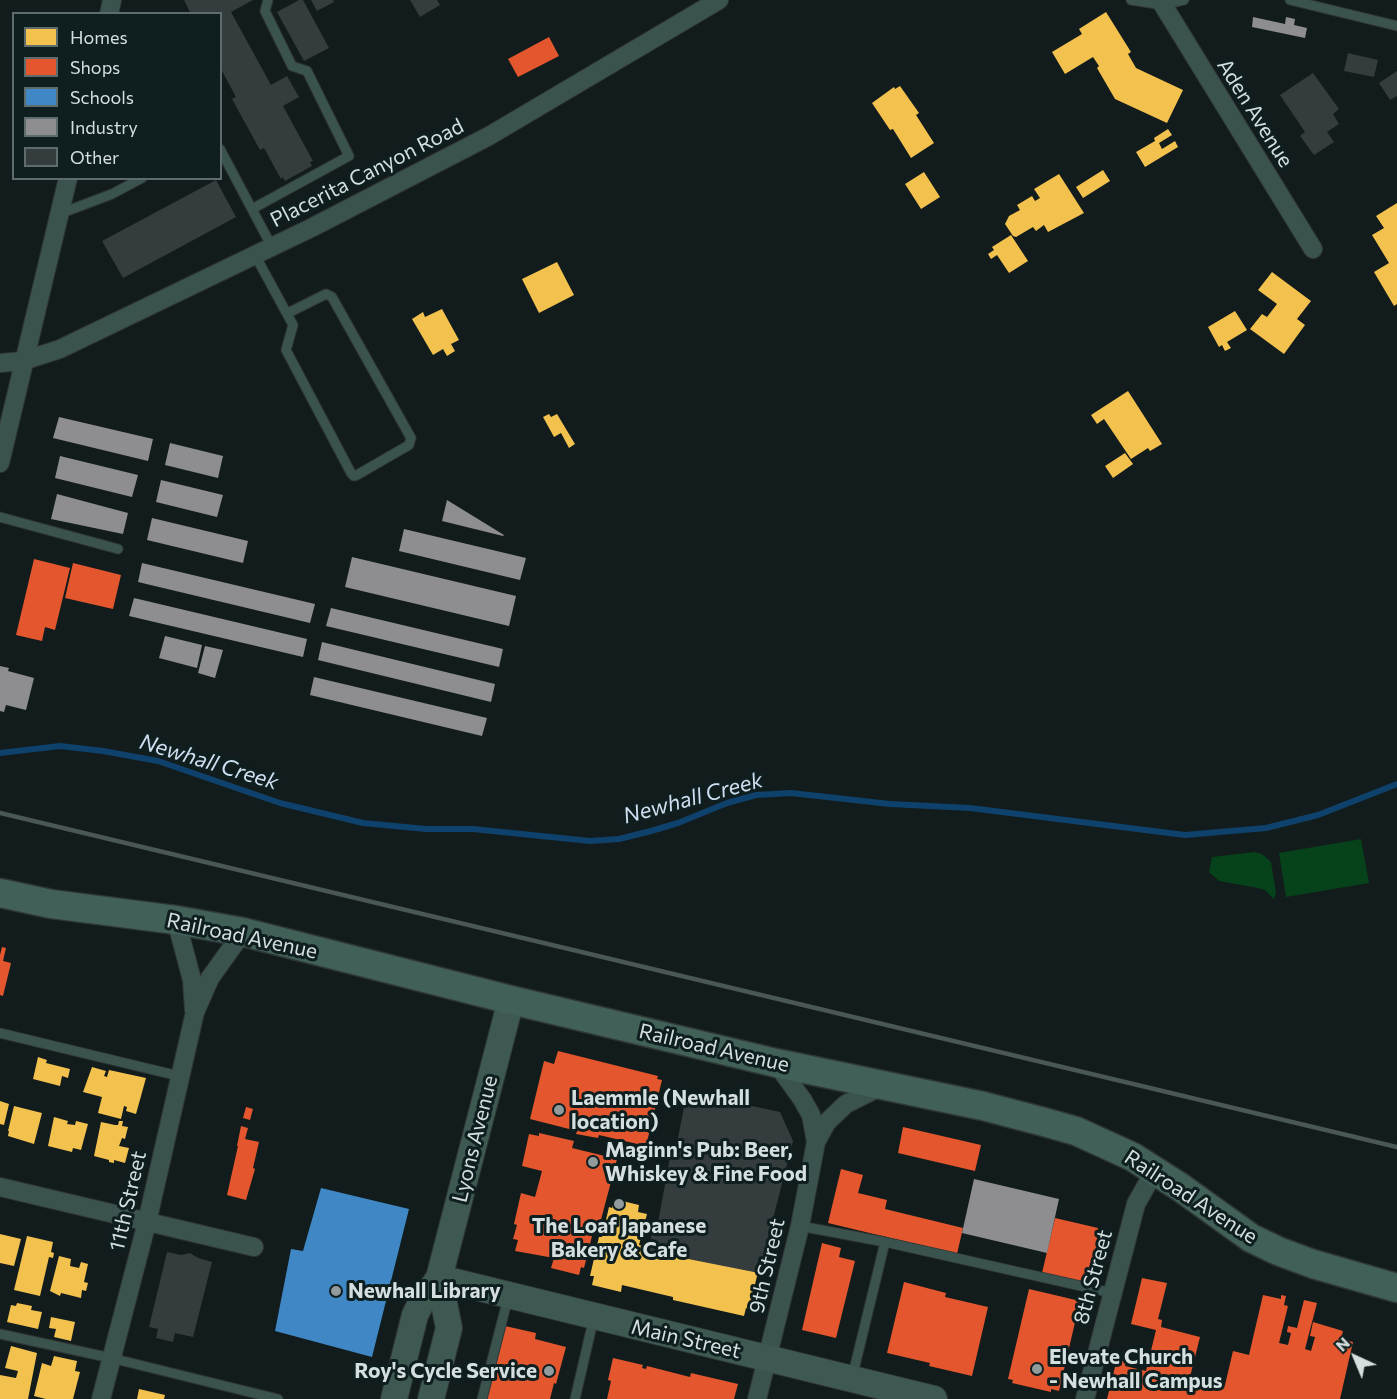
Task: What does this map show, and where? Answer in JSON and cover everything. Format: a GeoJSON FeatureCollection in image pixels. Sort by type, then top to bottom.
{"type":"FeatureCollection","features":[{"type":"Feature","properties":{"kind":"main road","name":"Railroad Avenue"},"geometry":{"type":"LineString","coordinates":[[0,893],[51,904],[176,920],[243,932],[511,1000],[776,1063],[982,1106],[1076,1131],[1115,1148],[1155,1170],[1251,1238],[1314,1264],[1397,1288]]}},
{"type":"Feature","properties":{"kind":"main road","name":"Lyons Avenue"},"geometry":{"type":"LineString","coordinates":[[394,1399],[415,1315],[439,1278],[511,1000]]}},
{"type":"Feature","properties":{"kind":"main road","name":"Lyons Avenue"},"geometry":{"type":"LineString","coordinates":[[431,1399],[449,1328],[439,1278]]}},
{"type":"Feature","properties":{"kind":"main road","name":"Main Street"},"geometry":{"type":"LineString","coordinates":[[439,1278],[934,1399]]}},
{"type":"Feature","properties":{"kind":"street","name":"Placerita Canyon Road"},"geometry":{"type":"LineString","coordinates":[[0,363],[23,361],[60,349],[255,255],[489,136],[719,0]]}},
{"type":"Feature","properties":{"kind":"street","name":"Aden Avenue"},"geometry":{"type":"LineString","coordinates":[[1161,3],[1313,249]]}},
{"type":"Feature","properties":{"kind":"street"},"geometry":{"type":"LineString","coordinates":[[0,463],[68,180]]}},
{"type":"Feature","properties":{"kind":"street","name":"11th Street"},"geometry":{"type":"LineString","coordinates":[[176,920],[192,980],[195,1012]]}},
{"type":"Feature","properties":{"kind":"street","name":"11th Street"},"geometry":{"type":"LineString","coordinates":[[101,1399],[147,1222],[195,1012],[210,978],[243,932]]}},
{"type":"Feature","properties":{"kind":"street","name":"9th Street"},"geometry":{"type":"LineString","coordinates":[[776,1063],[802,1098],[811,1115],[816,1142]]}},
{"type":"Feature","properties":{"kind":"street","name":"9th Street"},"geometry":{"type":"LineString","coordinates":[[757,1399],[800,1226],[816,1142],[827,1122],[846,1104],[882,1086]]}},
{"type":"Feature","properties":{"kind":"street","name":"8th Street"},"geometry":{"type":"LineString","coordinates":[[1085,1399],[1136,1204],[1155,1170]]}},
{"type":"Feature","properties":{"kind":"street"},"geometry":{"type":"LineString","coordinates":[[0,1187],[254,1247]]}},
{"type":"Feature","properties":{"kind":"lane"},"geometry":{"type":"LineString","coordinates":[[252,209],[349,156],[307,71],[292,66],[264,11],[268,0]]}},
{"type":"Feature","properties":{"kind":"lane"},"geometry":{"type":"LineString","coordinates":[[1131,0],[1161,3],[1184,0]]}},
{"type":"Feature","properties":{"kind":"lane"},"geometry":{"type":"LineString","coordinates":[[1290,0],[1397,26]]}},
{"type":"Feature","properties":{"kind":"lane"},"geometry":{"type":"LineString","coordinates":[[222,153],[272,246]]}},
{"type":"Feature","properties":{"kind":"lane"},"geometry":{"type":"LineString","coordinates":[[59,214],[112,194],[138,180]]}},
{"type":"Feature","properties":{"kind":"lane"},"geometry":{"type":"LineString","coordinates":[[255,255],[293,325],[286,351],[351,473],[354,476],[409,445],[411,438],[332,297],[326,294],[288,313]]}},
{"type":"Feature","properties":{"kind":"lane"},"geometry":{"type":"LineString","coordinates":[[0,517],[118,549]]}},
{"type":"Feature","properties":{"kind":"lane"},"geometry":{"type":"LineString","coordinates":[[0,1033],[179,1076]]}},
{"type":"Feature","properties":{"kind":"lane"},"geometry":{"type":"LineString","coordinates":[[800,1226],[885,1242],[1112,1293]]}},
{"type":"Feature","properties":{"kind":"lane"},"geometry":{"type":"LineString","coordinates":[[851,1380],[885,1242]]}},
{"type":"Feature","properties":{"kind":"lane"},"geometry":{"type":"LineString","coordinates":[[482,1399],[508,1296]]}},
{"type":"Feature","properties":{"kind":"lane"},"geometry":{"type":"LineString","coordinates":[[575,1399],[594,1317]]}},
{"type":"Feature","properties":{"kind":"lane"},"geometry":{"type":"LineString","coordinates":[[0,1334],[111,1358],[278,1399]]}},
{"type":"Feature","properties":{"kind":"green space"},"geometry":{"type":"Polygon","coordinates":[[[1361,839],[1369,883],[1286,897],[1279,853],[1361,839]]]}},
{"type":"Feature","properties":{"kind":"green space"},"geometry":{"type":"Polygon","coordinates":[[[1255,852],[1262,854],[1271,862],[1276,893],[1274,899],[1265,890],[1219,881],[1209,872],[1212,857],[1255,852]]]}},
{"type":"Feature","properties":{"kind":"building: Homes"},"geometry":{"type":"Polygon","coordinates":[[[1106,12],[1131,52],[1128,54],[1136,68],[1183,90],[1167,123],[1115,99],[1093,57],[1065,74],[1052,52],[1082,34],[1079,29],[1106,12]]]}},
{"type":"Feature","properties":{"kind":"building: Homes"},"geometry":{"type":"Polygon","coordinates":[[[900,86],[919,113],[916,115],[934,143],[911,158],[893,129],[890,130],[872,103],[894,87],[895,89],[900,86]]]}},
{"type":"Feature","properties":{"kind":"building: Homes"},"geometry":{"type":"Polygon","coordinates":[[[1168,129],[1172,135],[1159,143],[1162,149],[1175,141],[1178,147],[1145,167],[1136,152],[1155,141],[1154,138],[1168,129]]]}},
{"type":"Feature","properties":{"kind":"building: Homes"},"geometry":{"type":"Polygon","coordinates":[[[1103,170],[1110,181],[1083,198],[1076,187],[1103,170]]]}},
{"type":"Feature","properties":{"kind":"building: Homes"},"geometry":{"type":"Polygon","coordinates":[[[924,172],[940,197],[921,209],[905,184],[924,172]]]}},
{"type":"Feature","properties":{"kind":"building: Homes"},"geometry":{"type":"Polygon","coordinates":[[[1059,174],[1084,213],[1048,232],[1044,225],[1036,231],[1033,227],[1016,237],[1013,236],[1005,224],[1009,216],[1020,210],[1017,205],[1032,196],[1035,201],[1040,198],[1034,189],[1059,174]]]}},
{"type":"Feature","properties":{"kind":"building: Homes"},"geometry":{"type":"Polygon","coordinates":[[[1397,203],[1397,304],[1394,306],[1374,272],[1389,263],[1372,235],[1384,228],[1376,216],[1397,203]]]}},
{"type":"Feature","properties":{"kind":"building: Homes"},"geometry":{"type":"Polygon","coordinates":[[[1011,235],[1028,261],[1009,273],[997,255],[991,259],[988,254],[994,250],[992,247],[1011,235]]]}},
{"type":"Feature","properties":{"kind":"building: Homes"},"geometry":{"type":"Polygon","coordinates":[[[557,262],[574,295],[539,313],[522,279],[557,262]]]}},
{"type":"Feature","properties":{"kind":"building: Homes"},"geometry":{"type":"Polygon","coordinates":[[[1272,272],[1311,301],[1297,319],[1305,325],[1284,354],[1250,329],[1262,314],[1267,317],[1277,304],[1258,290],[1272,272]]]}},
{"type":"Feature","properties":{"kind":"building: Homes"},"geometry":{"type":"Polygon","coordinates":[[[442,309],[459,340],[451,344],[455,351],[447,356],[443,349],[433,355],[412,319],[423,312],[425,317],[442,309]]]}},
{"type":"Feature","properties":{"kind":"building: Homes"},"geometry":{"type":"Polygon","coordinates":[[[1235,311],[1247,330],[1227,342],[1231,348],[1225,351],[1222,345],[1219,347],[1208,327],[1235,311]]]}},
{"type":"Feature","properties":{"kind":"building: Homes"},"geometry":{"type":"Polygon","coordinates":[[[1128,391],[1162,444],[1150,451],[1148,448],[1131,459],[1104,419],[1097,424],[1091,415],[1128,391]]]}},
{"type":"Feature","properties":{"kind":"building: Homes"},"geometry":{"type":"Polygon","coordinates":[[[549,414],[551,417],[557,414],[575,444],[569,448],[561,433],[554,437],[543,417],[549,414]]]}},
{"type":"Feature","properties":{"kind":"building: Homes"},"geometry":{"type":"Polygon","coordinates":[[[1125,453],[1133,464],[1113,478],[1105,466],[1125,453]]]}},
{"type":"Feature","properties":{"kind":"building: Homes"},"geometry":{"type":"Polygon","coordinates":[[[38,1057],[47,1060],[46,1063],[70,1069],[68,1078],[62,1076],[60,1086],[33,1079],[38,1057]]]}},
{"type":"Feature","properties":{"kind":"building: Homes"},"geometry":{"type":"Polygon","coordinates":[[[92,1067],[106,1071],[104,1076],[107,1077],[109,1070],[146,1078],[136,1114],[126,1111],[127,1107],[124,1106],[121,1119],[98,1113],[102,1097],[83,1092],[92,1067]]]}},
{"type":"Feature","properties":{"kind":"building: Homes"},"geometry":{"type":"Polygon","coordinates":[[[0,1101],[9,1104],[4,1125],[0,1124],[0,1101]]]}},
{"type":"Feature","properties":{"kind":"building: Homes"},"geometry":{"type":"Polygon","coordinates":[[[14,1106],[42,1113],[34,1144],[8,1136],[14,1106]]]}},
{"type":"Feature","properties":{"kind":"building: Homes"},"geometry":{"type":"Polygon","coordinates":[[[54,1117],[68,1121],[67,1124],[75,1125],[76,1121],[88,1124],[81,1150],[73,1148],[72,1152],[48,1146],[54,1117]]]}},
{"type":"Feature","properties":{"kind":"building: Homes"},"geometry":{"type":"Polygon","coordinates":[[[119,1121],[123,1121],[122,1126],[128,1127],[125,1139],[122,1138],[119,1146],[129,1148],[125,1163],[114,1160],[114,1163],[109,1162],[109,1160],[94,1156],[101,1122],[118,1125],[119,1121]]]}},
{"type":"Feature","properties":{"kind":"building: Homes"},"geometry":{"type":"Polygon","coordinates":[[[614,1199],[639,1205],[638,1212],[647,1214],[639,1245],[758,1272],[749,1309],[746,1308],[744,1316],[673,1300],[673,1297],[622,1285],[621,1292],[592,1285],[594,1276],[590,1276],[599,1237],[602,1237],[609,1207],[612,1208],[614,1199]]]}},
{"type":"Feature","properties":{"kind":"building: Homes"},"geometry":{"type":"Polygon","coordinates":[[[0,1234],[21,1239],[14,1266],[0,1263],[0,1234]]]}},
{"type":"Feature","properties":{"kind":"building: Homes"},"geometry":{"type":"Polygon","coordinates":[[[27,1236],[53,1242],[51,1252],[54,1253],[53,1258],[49,1257],[40,1296],[14,1290],[27,1236]]]}},
{"type":"Feature","properties":{"kind":"building: Homes"},"geometry":{"type":"Polygon","coordinates":[[[59,1256],[71,1259],[70,1266],[79,1268],[81,1262],[88,1264],[84,1282],[88,1283],[86,1291],[82,1290],[81,1298],[61,1293],[60,1296],[50,1291],[59,1256]]]}},
{"type":"Feature","properties":{"kind":"building: Homes"},"geometry":{"type":"Polygon","coordinates":[[[17,1303],[32,1306],[31,1310],[42,1312],[38,1329],[7,1322],[11,1305],[16,1306],[17,1303]]]}},
{"type":"Feature","properties":{"kind":"building: Homes"},"geometry":{"type":"Polygon","coordinates":[[[51,1317],[75,1322],[71,1341],[54,1337],[56,1329],[49,1328],[51,1317]]]}},
{"type":"Feature","properties":{"kind":"building: Homes"},"geometry":{"type":"Polygon","coordinates":[[[11,1346],[37,1353],[28,1399],[0,1399],[0,1375],[16,1378],[18,1371],[5,1368],[11,1346]]]}},
{"type":"Feature","properties":{"kind":"building: Homes"},"geometry":{"type":"Polygon","coordinates":[[[54,1356],[77,1361],[75,1371],[80,1372],[73,1399],[46,1399],[34,1396],[42,1363],[51,1366],[54,1356]]]}},
{"type":"Feature","properties":{"kind":"building: Homes"},"geometry":{"type":"Polygon","coordinates":[[[139,1389],[165,1395],[164,1399],[137,1399],[139,1389]]]}},
{"type":"Feature","properties":{"kind":"building: Shops"},"geometry":{"type":"Polygon","coordinates":[[[549,37],[559,56],[518,77],[508,59],[549,37]]]}},
{"type":"Feature","properties":{"kind":"building: Shops"},"geometry":{"type":"Polygon","coordinates":[[[34,559],[70,568],[55,630],[45,627],[42,641],[16,635],[34,559]]]}},
{"type":"Feature","properties":{"kind":"building: Shops"},"geometry":{"type":"Polygon","coordinates":[[[73,563],[121,575],[113,609],[65,598],[73,563]]]}},
{"type":"Feature","properties":{"kind":"building: Shops"},"geometry":{"type":"Polygon","coordinates":[[[2,947],[6,948],[3,961],[11,963],[3,996],[0,995],[2,947]]]}},
{"type":"Feature","properties":{"kind":"building: Shops"},"geometry":{"type":"Polygon","coordinates":[[[558,1051],[658,1076],[657,1079],[662,1080],[646,1146],[599,1135],[598,1138],[576,1134],[577,1131],[530,1119],[544,1061],[554,1064],[558,1051]]]}},
{"type":"Feature","properties":{"kind":"building: Shops"},"geometry":{"type":"Polygon","coordinates":[[[246,1107],[253,1109],[250,1120],[243,1118],[246,1107]]]}},
{"type":"Feature","properties":{"kind":"building: Shops"},"geometry":{"type":"Polygon","coordinates":[[[241,1126],[248,1128],[245,1139],[259,1142],[253,1168],[255,1169],[246,1200],[227,1195],[241,1126]]]}},
{"type":"Feature","properties":{"kind":"building: Shops"},"geometry":{"type":"Polygon","coordinates":[[[903,1127],[981,1145],[975,1171],[898,1153],[903,1127]]]}},
{"type":"Feature","properties":{"kind":"building: Shops"},"geometry":{"type":"Polygon","coordinates":[[[539,1133],[574,1141],[572,1148],[617,1159],[598,1231],[587,1228],[586,1235],[592,1236],[584,1268],[581,1267],[579,1275],[551,1268],[554,1258],[515,1251],[518,1240],[513,1239],[517,1225],[514,1224],[521,1193],[535,1197],[542,1171],[522,1166],[529,1134],[539,1136],[539,1133]]]}},
{"type":"Feature","properties":{"kind":"building: Shops"},"geometry":{"type":"Polygon","coordinates":[[[841,1169],[863,1175],[858,1193],[887,1200],[885,1209],[963,1228],[957,1254],[828,1223],[841,1169]]]}},
{"type":"Feature","properties":{"kind":"building: Shops"},"geometry":{"type":"Polygon","coordinates":[[[1055,1218],[1098,1228],[1096,1237],[1100,1238],[1089,1285],[1042,1273],[1055,1218]]]}},
{"type":"Feature","properties":{"kind":"building: Shops"},"geometry":{"type":"Polygon","coordinates":[[[822,1243],[841,1248],[839,1257],[855,1261],[836,1338],[802,1330],[822,1243]]]}},
{"type":"Feature","properties":{"kind":"building: Shops"},"geometry":{"type":"Polygon","coordinates":[[[1142,1278],[1167,1283],[1158,1319],[1162,1320],[1161,1327],[1200,1337],[1190,1377],[1225,1385],[1233,1351],[1249,1355],[1263,1295],[1281,1299],[1281,1295],[1286,1296],[1284,1305],[1288,1306],[1279,1343],[1288,1345],[1291,1333],[1287,1332],[1288,1326],[1297,1328],[1304,1300],[1317,1303],[1305,1349],[1311,1351],[1315,1337],[1310,1336],[1313,1322],[1343,1331],[1341,1339],[1353,1342],[1340,1399],[1107,1399],[1117,1359],[1126,1362],[1125,1366],[1146,1371],[1156,1330],[1131,1324],[1142,1278]]]}},
{"type":"Feature","properties":{"kind":"building: Shops"},"geometry":{"type":"Polygon","coordinates":[[[904,1282],[946,1293],[945,1297],[988,1307],[972,1376],[887,1353],[904,1282]]]}},
{"type":"Feature","properties":{"kind":"building: Shops"},"geometry":{"type":"Polygon","coordinates":[[[1029,1289],[1080,1301],[1059,1391],[1051,1389],[1051,1392],[1012,1383],[1013,1380],[1008,1379],[1029,1289]]]}},
{"type":"Feature","properties":{"kind":"building: Shops"},"geometry":{"type":"Polygon","coordinates":[[[505,1326],[536,1333],[535,1339],[566,1347],[550,1399],[487,1399],[505,1326]]]}},
{"type":"Feature","properties":{"kind":"building: Shops"},"geometry":{"type":"Polygon","coordinates":[[[613,1358],[643,1365],[642,1368],[646,1369],[647,1366],[690,1377],[691,1373],[738,1384],[734,1399],[607,1399],[613,1358]]]}},
{"type":"Feature","properties":{"kind":"building: Schools","name":"Newhall Library"},"geometry":{"type":"Polygon","coordinates":[[[321,1188],[409,1209],[372,1357],[275,1331],[291,1249],[303,1251],[321,1188]]]}},
{"type":"Feature","properties":{"kind":"building: Industry"},"geometry":{"type":"Polygon","coordinates":[[[1253,17],[1285,24],[1286,17],[1295,19],[1294,25],[1307,28],[1305,38],[1252,27],[1253,17]]]}},
{"type":"Feature","properties":{"kind":"building: Industry"},"geometry":{"type":"Polygon","coordinates":[[[59,417],[153,439],[148,461],[53,438],[59,417]]]}},
{"type":"Feature","properties":{"kind":"building: Industry"},"geometry":{"type":"Polygon","coordinates":[[[170,443],[223,456],[218,478],[165,465],[170,443]]]}},
{"type":"Feature","properties":{"kind":"building: Industry"},"geometry":{"type":"Polygon","coordinates":[[[60,456],[138,475],[132,497],[55,478],[60,456]]]}},
{"type":"Feature","properties":{"kind":"building: Industry"},"geometry":{"type":"Polygon","coordinates":[[[161,480],[223,495],[217,517],[156,502],[161,480]]]}},
{"type":"Feature","properties":{"kind":"building: Industry"},"geometry":{"type":"Polygon","coordinates":[[[57,494],[128,513],[123,534],[51,519],[57,494]]]}},
{"type":"Feature","properties":{"kind":"building: Industry"},"geometry":{"type":"Polygon","coordinates":[[[447,500],[504,535],[442,521],[447,500]]]}},
{"type":"Feature","properties":{"kind":"building: Industry"},"geometry":{"type":"Polygon","coordinates":[[[152,518],[248,541],[243,563],[147,540],[152,518]]]}},
{"type":"Feature","properties":{"kind":"building: Industry"},"geometry":{"type":"Polygon","coordinates":[[[404,529],[526,558],[520,580],[399,551],[404,529]]]}},
{"type":"Feature","properties":{"kind":"building: Industry"},"geometry":{"type":"Polygon","coordinates":[[[352,557],[516,596],[509,626],[345,587],[352,557]]]}},
{"type":"Feature","properties":{"kind":"building: Industry"},"geometry":{"type":"Polygon","coordinates":[[[142,563],[315,604],[310,623],[138,582],[142,563]]]}},
{"type":"Feature","properties":{"kind":"building: Industry"},"geometry":{"type":"Polygon","coordinates":[[[134,598],[307,639],[303,657],[129,616],[134,598]]]}},
{"type":"Feature","properties":{"kind":"building: Industry"},"geometry":{"type":"Polygon","coordinates":[[[331,608],[503,649],[499,667],[326,626],[331,608]]]}},
{"type":"Feature","properties":{"kind":"building: Industry"},"geometry":{"type":"Polygon","coordinates":[[[165,636],[202,645],[197,668],[159,658],[165,636]]]}},
{"type":"Feature","properties":{"kind":"building: Industry"},"geometry":{"type":"Polygon","coordinates":[[[322,642],[495,684],[491,702],[318,660],[322,642]]]}},
{"type":"Feature","properties":{"kind":"building: Industry"},"geometry":{"type":"Polygon","coordinates":[[[205,646],[223,650],[215,678],[198,673],[205,646]]]}},
{"type":"Feature","properties":{"kind":"building: Industry"},"geometry":{"type":"Polygon","coordinates":[[[0,666],[9,668],[8,671],[34,678],[26,710],[6,705],[4,712],[0,711],[0,666]]]}},
{"type":"Feature","properties":{"kind":"building: Industry"},"geometry":{"type":"Polygon","coordinates":[[[314,677],[487,718],[482,736],[310,695],[314,677]]]}},
{"type":"Feature","properties":{"kind":"building: Industry"},"geometry":{"type":"Polygon","coordinates":[[[974,1179],[1059,1199],[1047,1253],[962,1233],[974,1179]]]}},
{"type":"Feature","properties":{"kind":"building: Other"},"geometry":{"type":"Polygon","coordinates":[[[184,0],[253,0],[231,12],[271,85],[287,76],[299,97],[283,106],[313,161],[310,162],[312,166],[285,181],[283,177],[281,179],[264,148],[260,150],[232,99],[236,97],[222,71],[222,12],[190,12],[184,0]]]}},
{"type":"Feature","properties":{"kind":"building: Other"},"geometry":{"type":"Polygon","coordinates":[[[303,0],[329,48],[304,61],[277,12],[303,0]]]}},
{"type":"Feature","properties":{"kind":"building: Other"},"geometry":{"type":"Polygon","coordinates":[[[311,0],[333,0],[334,2],[317,11],[311,0]]]}},
{"type":"Feature","properties":{"kind":"building: Other"},"geometry":{"type":"Polygon","coordinates":[[[410,0],[437,0],[440,5],[420,17],[410,0]]]}},
{"type":"Feature","properties":{"kind":"building: Other"},"geometry":{"type":"Polygon","coordinates":[[[1348,53],[1378,60],[1374,77],[1344,71],[1348,53]]]}},
{"type":"Feature","properties":{"kind":"building: Other"},"geometry":{"type":"Polygon","coordinates":[[[1397,71],[1397,96],[1390,100],[1379,83],[1397,71]]]}},
{"type":"Feature","properties":{"kind":"building: Other"},"geometry":{"type":"Polygon","coordinates":[[[1313,73],[1339,109],[1333,114],[1339,124],[1327,132],[1334,142],[1314,155],[1300,136],[1305,132],[1280,95],[1313,73]]]}},
{"type":"Feature","properties":{"kind":"building: Other"},"geometry":{"type":"Polygon","coordinates":[[[216,180],[236,217],[123,278],[102,241],[216,180]]]}},
{"type":"Feature","properties":{"kind":"building: Other"},"geometry":{"type":"Polygon","coordinates":[[[687,1092],[780,1112],[793,1141],[759,1273],[648,1251],[653,1228],[657,1228],[670,1157],[674,1158],[687,1092]]]}},
{"type":"Feature","properties":{"kind":"building: Other"},"geometry":{"type":"Polygon","coordinates":[[[167,1252],[181,1255],[190,1253],[212,1262],[193,1337],[175,1333],[173,1342],[156,1338],[158,1329],[149,1327],[167,1252]]]}},
{"type":"Feature","properties":{"kind":"waterway","name":"Newhall Creek"},"geometry":{"type":"LineString","coordinates":[[0,753],[60,746],[103,751],[158,761],[280,803],[363,823],[426,829],[473,829],[590,841],[619,839],[651,831],[678,823],[727,803],[756,795],[791,793],[890,804],[970,808],[1185,835],[1266,828],[1318,815],[1397,784]]}},
{"type":"Feature","properties":{"kind":"railway"},"geometry":{"type":"LineString","coordinates":[[0,813],[1397,1147]]}},
{"type":"Feature","properties":{"kind":"place","name":"Laemmle (Newhall location)"},"geometry":{"type":"Point","coordinates":[559,1110]}},
{"type":"Feature","properties":{"kind":"place","name":"Maginn's Pub: Beer, Whiskey & Fine Food"},"geometry":{"type":"Point","coordinates":[593,1162]}},
{"type":"Feature","properties":{"kind":"place","name":"The Loaf Japanese Bakery & Cafe"},"geometry":{"type":"Point","coordinates":[619,1204]}},
{"type":"Feature","properties":{"kind":"place","name":"Newhall Library"},"geometry":{"type":"Point","coordinates":[336,1291]}},
{"type":"Feature","properties":{"kind":"place","name":"Elevate Church - Newhall Campus"},"geometry":{"type":"Point","coordinates":[1037,1369]}},
{"type":"Feature","properties":{"kind":"place","name":"Roy's Cycle Service"},"geometry":{"type":"Point","coordinates":[549,1371]}}]}
